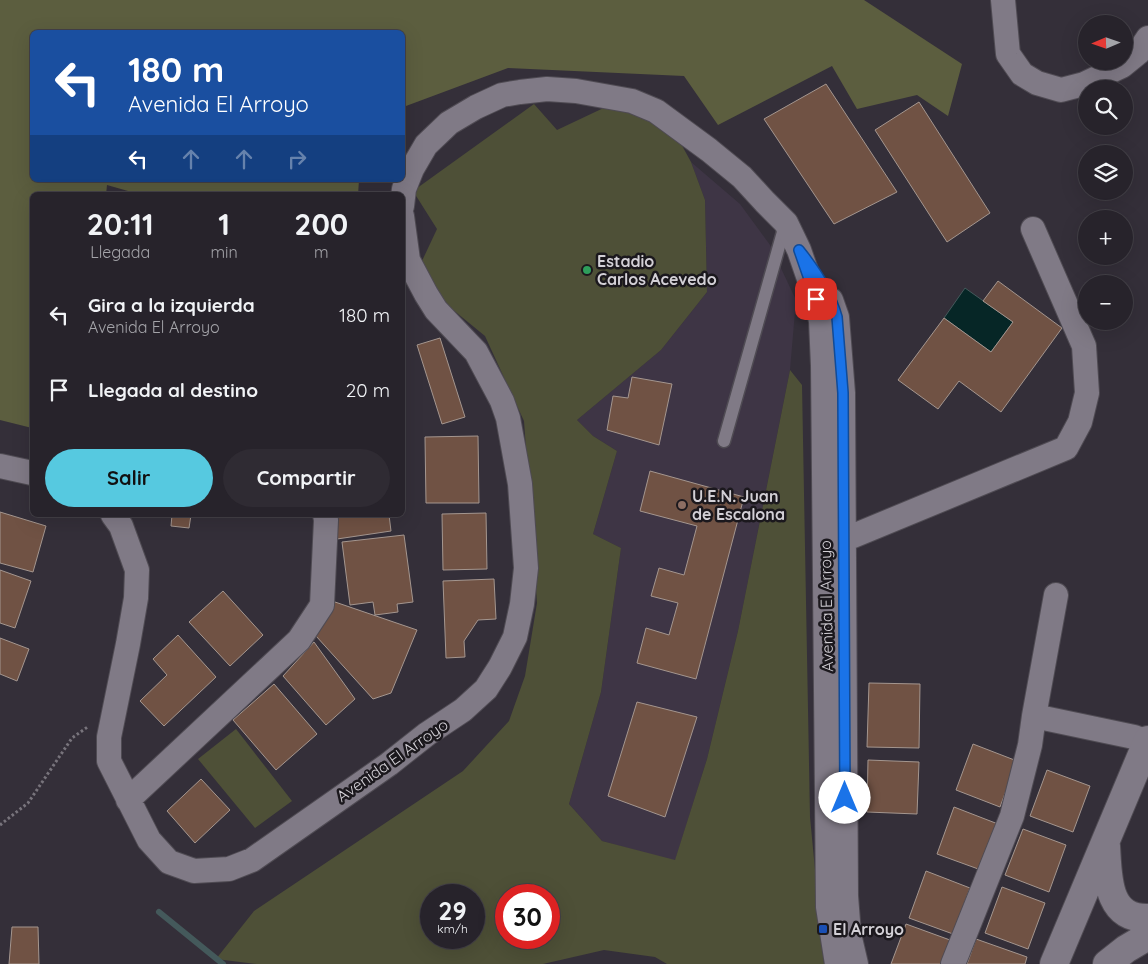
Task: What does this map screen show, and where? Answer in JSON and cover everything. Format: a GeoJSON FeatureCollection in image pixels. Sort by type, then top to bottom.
{"type":"FeatureCollection","features":[{"type":"Feature","properties":{"kind":"street"},"geometry":{"type":"LineString","coordinates":[[1003,0],[1008,54],[1022,74],[1037,83],[1061,90],[1084,84],[1122,66],[1138,52],[1148,38]]}},
{"type":"Feature","properties":{"kind":"street","name":"Avenida El Arroyo"},"geometry":{"type":"LineString","coordinates":[[404,192],[412,169],[426,145],[449,123],[476,106],[502,95],[547,89],[610,96],[632,101],[656,111],[742,177],[786,223],[799,250],[816,271],[834,304],[837,317],[843,393],[834,544],[828,907],[838,964]]}},
{"type":"Feature","properties":{"kind":"street"},"geometry":{"type":"LineString","coordinates":[[834,544],[1066,448],[1080,422],[1087,393],[1084,346],[1033,230]]}},
{"type":"Feature","properties":{"kind":"street","name":"Avenida El Arroyo"},"geometry":{"type":"LineString","coordinates":[[115,517],[122,526],[137,570],[135,607],[108,737],[109,761],[149,840],[169,862],[194,872],[229,869],[252,860],[390,764],[427,734],[463,710],[486,689],[500,668],[515,637],[522,604],[526,568],[520,484],[508,418],[502,401],[476,352],[436,310],[426,294],[408,260],[405,238]]}},
{"type":"Feature","properties":{"kind":"street"},"geometry":{"type":"LineString","coordinates":[[0,466],[30,473]]}},
{"type":"Feature","properties":{"kind":"street"},"geometry":{"type":"LineString","coordinates":[[128,800],[299,640],[322,605],[325,517]]}},
{"type":"Feature","properties":{"kind":"street","name":"Avenida El Arroyo"},"geometry":{"type":"LineString","coordinates":[[834,544],[846,896],[849,934],[856,964]]}},
{"type":"Feature","properties":{"kind":"street"},"geometry":{"type":"LineString","coordinates":[[953,964],[1012,816],[1030,746],[1056,595]]}},
{"type":"Feature","properties":{"kind":"street"},"geometry":{"type":"LineString","coordinates":[[1034,716],[1148,742],[1054,964]]}},
{"type":"Feature","properties":{"kind":"street"},"geometry":{"type":"LineString","coordinates":[[1105,842],[1108,883],[1112,895],[1118,905],[1127,913],[1139,918],[1148,918]]}},
{"type":"Feature","properties":{"kind":"street"},"geometry":{"type":"LineString","coordinates":[[1107,964],[1126,949],[1148,936]]}},
{"type":"Feature","properties":{"kind":"lane"},"geometry":{"type":"LineString","coordinates":[[724,441],[786,223]]}},
{"type":"Feature","properties":{"kind":"path"},"geometry":{"type":"LineString","coordinates":[[0,825],[28,803],[72,738],[114,709]]}},
{"type":"Feature","properties":{"kind":"shaded area"},"geometry":{"type":"Polygon","coordinates":[[[0,0],[864,0],[962,64],[948,116],[917,95],[857,109],[832,66],[718,125],[684,76],[508,68],[405,107],[405,30],[30,30],[30,182],[359,182],[358,192],[132,192],[107,185],[106,192],[30,192],[30,428],[0,420],[0,0]]]}},
{"type":"Feature","properties":{"kind":"shaded area"},"geometry":{"type":"Polygon","coordinates":[[[534,104],[557,130],[612,104],[674,131],[691,162],[705,200],[707,292],[661,350],[577,420],[593,436],[617,451],[593,534],[621,548],[601,692],[569,804],[602,841],[675,860],[707,759],[738,631],[790,370],[802,385],[810,817],[824,964],[667,964],[655,957],[604,950],[543,964],[257,964],[216,959],[254,911],[463,771],[509,721],[525,676],[537,603],[524,421],[485,336],[441,300],[422,261],[437,229],[413,191],[534,104]]]}},
{"type":"Feature","properties":{"kind":"shaded area","name":"U.E.N. Juan de Escalona"},"geometry":{"type":"Polygon","coordinates":[[[691,162],[740,204],[770,245],[796,300],[790,370],[738,631],[707,759],[675,861],[602,841],[569,804],[601,692],[621,548],[593,534],[617,451],[593,436],[577,420],[661,350],[707,292],[705,200],[691,162]]]}},
{"type":"Feature","properties":{"kind":"shaded area"},"geometry":{"type":"Polygon","coordinates":[[[965,288],[1013,322],[991,352],[944,318],[965,288]]]}},
{"type":"Feature","properties":{"kind":"shaded area"},"geometry":{"type":"Polygon","coordinates":[[[236,729],[292,801],[255,828],[198,759],[236,729]]]}},
{"type":"Feature","properties":{"kind":"building"},"geometry":{"type":"Polygon","coordinates":[[[826,84],[897,192],[834,224],[764,119],[826,84]]]}},
{"type":"Feature","properties":{"kind":"building"},"geometry":{"type":"Polygon","coordinates":[[[919,102],[990,213],[947,242],[875,130],[919,102]]]}},
{"type":"Feature","properties":{"kind":"building"},"geometry":{"type":"Polygon","coordinates":[[[998,281],[1062,328],[1001,412],[959,381],[938,409],[898,380],[944,318],[991,352],[1013,322],[983,301],[998,281]]]}},
{"type":"Feature","properties":{"kind":"building"},"geometry":{"type":"Polygon","coordinates":[[[440,338],[465,417],[442,424],[417,345],[440,338]]]}},
{"type":"Feature","properties":{"kind":"building"},"geometry":{"type":"Polygon","coordinates":[[[632,377],[672,384],[659,445],[607,430],[613,396],[628,398],[632,377]]]}},
{"type":"Feature","properties":{"kind":"building"},"geometry":{"type":"Polygon","coordinates":[[[478,436],[479,503],[426,503],[425,437],[478,436]]]}},
{"type":"Feature","properties":{"kind":"building"},"geometry":{"type":"Polygon","coordinates":[[[650,471],[744,497],[696,679],[637,663],[646,628],[669,635],[678,603],[651,596],[659,568],[684,575],[697,526],[640,511],[650,471]]]}},
{"type":"Feature","properties":{"kind":"building"},"geometry":{"type":"Polygon","coordinates":[[[0,512],[46,526],[33,572],[0,563],[0,512]]]}},
{"type":"Feature","properties":{"kind":"building"},"geometry":{"type":"Polygon","coordinates":[[[486,513],[487,569],[443,570],[442,514],[486,513]]]}},
{"type":"Feature","properties":{"kind":"building"},"geometry":{"type":"Polygon","coordinates":[[[172,517],[191,517],[189,528],[171,526],[172,517]]]}},
{"type":"Feature","properties":{"kind":"building"},"geometry":{"type":"Polygon","coordinates":[[[333,517],[389,517],[391,531],[337,539],[333,517]]]}},
{"type":"Feature","properties":{"kind":"building"},"geometry":{"type":"Polygon","coordinates":[[[404,535],[413,602],[397,604],[398,612],[375,615],[373,602],[350,605],[342,542],[404,535]]]}},
{"type":"Feature","properties":{"kind":"building"},"geometry":{"type":"Polygon","coordinates":[[[0,570],[31,581],[15,628],[0,623],[0,570]]]}},
{"type":"Feature","properties":{"kind":"building"},"geometry":{"type":"Polygon","coordinates":[[[494,579],[496,619],[478,620],[464,641],[465,657],[446,658],[443,581],[494,579]]]}},
{"type":"Feature","properties":{"kind":"building"},"geometry":{"type":"Polygon","coordinates":[[[223,591],[263,635],[230,666],[189,622],[223,591]]]}},
{"type":"Feature","properties":{"kind":"building"},"geometry":{"type":"Polygon","coordinates":[[[335,602],[417,630],[391,693],[373,699],[316,636],[335,602]]]}},
{"type":"Feature","properties":{"kind":"building"},"geometry":{"type":"Polygon","coordinates":[[[178,635],[216,677],[164,726],[140,701],[167,675],[153,659],[178,635]]]}},
{"type":"Feature","properties":{"kind":"building"},"geometry":{"type":"Polygon","coordinates":[[[0,638],[29,649],[17,681],[0,674],[0,638]]]}},
{"type":"Feature","properties":{"kind":"building"},"geometry":{"type":"Polygon","coordinates":[[[314,642],[355,699],[326,725],[283,676],[314,642]]]}},
{"type":"Feature","properties":{"kind":"building"},"geometry":{"type":"Polygon","coordinates":[[[869,683],[920,684],[919,748],[867,747],[869,683]]]}},
{"type":"Feature","properties":{"kind":"building"},"geometry":{"type":"Polygon","coordinates":[[[274,684],[317,734],[276,770],[233,720],[274,684]]]}},
{"type":"Feature","properties":{"kind":"building"},"geometry":{"type":"Polygon","coordinates":[[[637,702],[697,717],[665,817],[608,796],[637,702]]]}},
{"type":"Feature","properties":{"kind":"building"},"geometry":{"type":"Polygon","coordinates":[[[973,744],[1017,761],[1000,807],[956,790],[973,744]]]}},
{"type":"Feature","properties":{"kind":"building"},"geometry":{"type":"Polygon","coordinates":[[[868,760],[919,762],[917,814],[867,812],[868,760]]]}},
{"type":"Feature","properties":{"kind":"building"},"geometry":{"type":"Polygon","coordinates":[[[1047,770],[1090,786],[1073,832],[1030,816],[1047,770]]]}},
{"type":"Feature","properties":{"kind":"building"},"geometry":{"type":"Polygon","coordinates":[[[201,779],[230,810],[195,843],[167,811],[201,779]]]}},
{"type":"Feature","properties":{"kind":"building"},"geometry":{"type":"Polygon","coordinates":[[[954,807],[998,824],[981,870],[937,854],[954,807]]]}},
{"type":"Feature","properties":{"kind":"building"},"geometry":{"type":"Polygon","coordinates":[[[1023,829],[1066,845],[1049,892],[1005,875],[1023,829]]]}},
{"type":"Feature","properties":{"kind":"building"},"geometry":{"type":"Polygon","coordinates":[[[926,871],[970,888],[953,934],[909,918],[926,871]]]}},
{"type":"Feature","properties":{"kind":"building"},"geometry":{"type":"Polygon","coordinates":[[[1002,887],[1045,903],[1028,949],[985,933],[1002,887]]]}},
{"type":"Feature","properties":{"kind":"building"},"geometry":{"type":"Polygon","coordinates":[[[906,924],[950,940],[941,964],[891,964],[906,924]]]}},
{"type":"Feature","properties":{"kind":"building"},"geometry":{"type":"Polygon","coordinates":[[[12,927],[38,927],[39,964],[9,964],[12,927]]]}},
{"type":"Feature","properties":{"kind":"building"},"geometry":{"type":"Polygon","coordinates":[[[976,939],[1027,957],[1025,964],[967,964],[976,939]]]}},
{"type":"Feature","properties":{"kind":"waterway"},"geometry":{"type":"LineString","coordinates":[[159,912],[223,964]]}},
{"type":"Feature","properties":{"kind":"place","name":"Estadio Carlos Acevedo"},"geometry":{"type":"Point","coordinates":[587,270]}},
{"type":"Feature","properties":{"kind":"place","name":"U.E.N. Juan de Escalona"},"geometry":{"type":"Point","coordinates":[682,505]}},
{"type":"Feature","properties":{"kind":"place","name":"El Arroyo"},"geometry":{"type":"Point","coordinates":[823,929]}},
{"type":"Feature","properties":{"kind":"route"},"geometry":{"type":"LineString","coordinates":[[816,299],[799,250],[816,271],[834,304],[837,317],[843,393],[845,798]]}}]}
